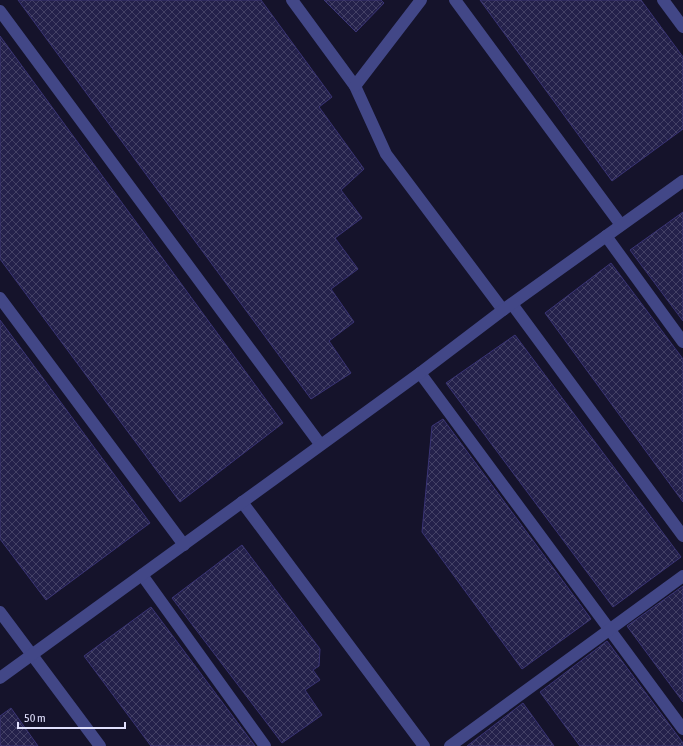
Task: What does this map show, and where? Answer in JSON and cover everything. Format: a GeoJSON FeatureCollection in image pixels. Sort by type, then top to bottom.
{"type":"FeatureCollection","features":[{"type":"Feature","properties":{"kind":"street"},"geometry":{"type":"LineString","coordinates":[[292,0],[355,86],[386,154],[508,307],[683,536]]}},
{"type":"Feature","properties":{"kind":"street"},"geometry":{"type":"LineString","coordinates":[[355,86],[421,0]]}},
{"type":"Feature","properties":{"kind":"street"},"geometry":{"type":"LineString","coordinates":[[455,0],[621,225]]}},
{"type":"Feature","properties":{"kind":"street"},"geometry":{"type":"LineString","coordinates":[[663,0],[683,28]]}},
{"type":"Feature","properties":{"kind":"street"},"geometry":{"type":"LineString","coordinates":[[0,11],[320,444]]}},
{"type":"Feature","properties":{"kind":"street"},"geometry":{"type":"LineString","coordinates":[[0,678],[683,181]]}},
{"type":"Feature","properties":{"kind":"street"},"geometry":{"type":"LineString","coordinates":[[606,236],[683,342]]}},
{"type":"Feature","properties":{"kind":"street"},"geometry":{"type":"LineString","coordinates":[[0,298],[184,545]]}},
{"type":"Feature","properties":{"kind":"street"},"geometry":{"type":"LineString","coordinates":[[420,373],[683,729]]}},
{"type":"Feature","properties":{"kind":"street"},"geometry":{"type":"LineString","coordinates":[[242,502],[424,746]]}},
{"type":"Feature","properties":{"kind":"street"},"geometry":{"type":"LineString","coordinates":[[142,575],[265,746]]}},
{"type":"Feature","properties":{"kind":"street"},"geometry":{"type":"LineString","coordinates":[[450,746],[683,576]]}},
{"type":"Feature","properties":{"kind":"street"},"geometry":{"type":"LineString","coordinates":[[0,612],[100,746]]}},
{"type":"Feature","properties":{"kind":"building"},"geometry":{"type":"Polygon","coordinates":[[[18,0],[261,0],[332,97],[319,107],[364,169],[341,190],[362,218],[335,238],[358,269],[331,289],[354,322],[329,341],[351,373],[311,399],[18,0]]]}},
{"type":"Feature","properties":{"kind":"building"},"geometry":{"type":"Polygon","coordinates":[[[324,0],[381,0],[384,3],[356,32],[324,0]]]}},
{"type":"Feature","properties":{"kind":"building"},"geometry":{"type":"Polygon","coordinates":[[[480,0],[641,0],[683,57],[683,129],[612,181],[480,0]]]}},
{"type":"Feature","properties":{"kind":"building"},"geometry":{"type":"Polygon","coordinates":[[[0,36],[283,423],[180,502],[0,259],[0,36]]]}},
{"type":"Feature","properties":{"kind":"building"},"geometry":{"type":"Polygon","coordinates":[[[683,212],[683,321],[630,250],[683,212]]]}},
{"type":"Feature","properties":{"kind":"building"},"geometry":{"type":"Polygon","coordinates":[[[611,263],[683,359],[683,502],[545,313],[611,263]]]}},
{"type":"Feature","properties":{"kind":"building"},"geometry":{"type":"Polygon","coordinates":[[[0,320],[150,523],[46,600],[0,539],[0,320]]]}},
{"type":"Feature","properties":{"kind":"building"},"geometry":{"type":"Polygon","coordinates":[[[515,335],[681,557],[613,607],[446,383],[515,335]]]}},
{"type":"Feature","properties":{"kind":"building"},"geometry":{"type":"Polygon","coordinates":[[[443,419],[591,619],[522,669],[422,532],[432,426],[443,419]]]}},
{"type":"Feature","properties":{"kind":"building"},"geometry":{"type":"Polygon","coordinates":[[[242,545],[320,649],[319,666],[313,670],[320,680],[305,690],[322,715],[282,743],[172,598],[242,545]]]}},
{"type":"Feature","properties":{"kind":"building"},"geometry":{"type":"Polygon","coordinates":[[[683,586],[683,702],[627,626],[683,586]]]}},
{"type":"Feature","properties":{"kind":"building"},"geometry":{"type":"Polygon","coordinates":[[[151,607],[255,746],[151,746],[84,656],[151,607]]]}},
{"type":"Feature","properties":{"kind":"building"},"geometry":{"type":"Polygon","coordinates":[[[607,641],[683,743],[683,746],[580,746],[540,692],[607,641]]]}},
{"type":"Feature","properties":{"kind":"building"},"geometry":{"type":"Polygon","coordinates":[[[523,703],[554,746],[467,746],[523,703]]]}},
{"type":"Feature","properties":{"kind":"building"},"geometry":{"type":"Polygon","coordinates":[[[11,708],[38,746],[0,746],[0,716],[11,708]]]}}]}
